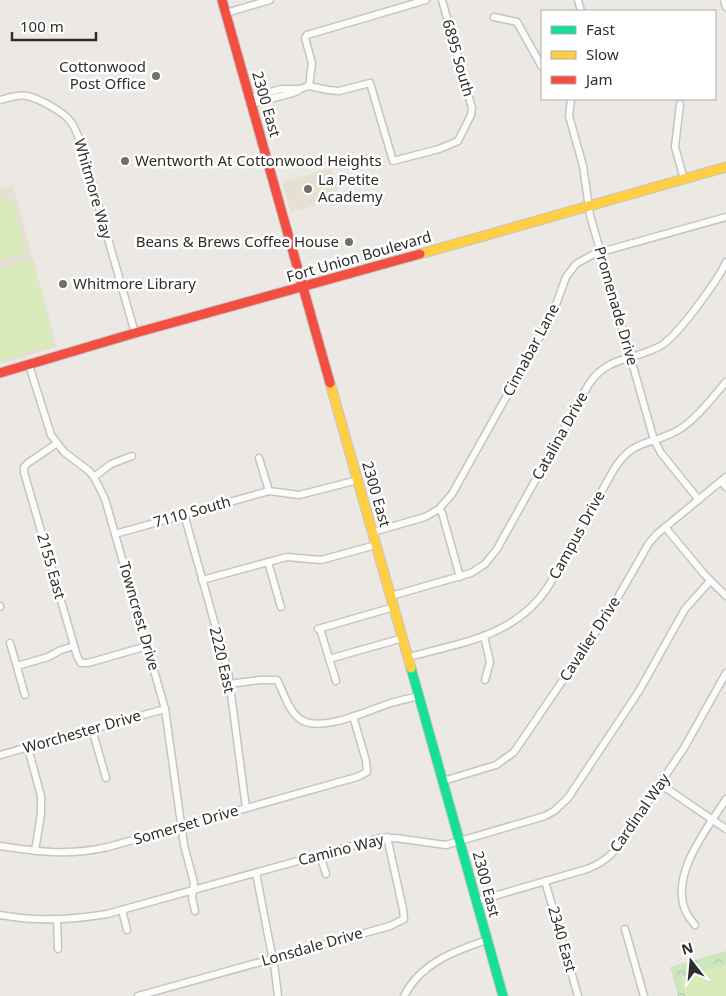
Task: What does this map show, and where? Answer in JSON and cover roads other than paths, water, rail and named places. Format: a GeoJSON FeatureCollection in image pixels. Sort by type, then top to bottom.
{"type":"FeatureCollection","features":[{"type":"Feature","properties":{"kind":"street","name":"2300 East"},"geometry":{"type":"LineString","coordinates":[[222,0],[503,996]]}},
{"type":"Feature","properties":{"kind":"street"},"geometry":{"type":"LineString","coordinates":[[226,13],[270,0]]}},
{"type":"Feature","properties":{"kind":"street"},"geometry":{"type":"LineString","coordinates":[[309,86],[312,64],[305,38],[308,35],[426,0]]}},
{"type":"Feature","properties":{"kind":"street","name":"6895 South"},"geometry":{"type":"LineString","coordinates":[[251,101],[296,92],[300,88],[309,86],[340,91],[370,83],[393,161],[439,149],[458,141],[471,115],[472,108],[442,0]]}},
{"type":"Feature","properties":{"kind":"street"},"geometry":{"type":"LineString","coordinates":[[724,0],[726,7]]}},
{"type":"Feature","properties":{"kind":"street"},"geometry":{"type":"LineString","coordinates":[[494,17],[517,22],[541,65]]}},
{"type":"Feature","properties":{"kind":"street","name":"Whitmore Way"},"geometry":{"type":"LineString","coordinates":[[0,100],[27,96],[63,113],[74,126],[135,332]]}},
{"type":"Feature","properties":{"kind":"street","name":"Promenade Drive"},"geometry":{"type":"LineString","coordinates":[[571,100],[569,116],[582,166],[588,206],[654,440],[661,453],[699,500]]}},
{"type":"Feature","properties":{"kind":"street"},"geometry":{"type":"LineString","coordinates":[[680,104],[675,147],[684,179]]}},
{"type":"Feature","properties":{"kind":"street","name":"Fort Union Boulevard"},"geometry":{"type":"LineString","coordinates":[[0,373],[135,332],[304,287],[726,167]]}},
{"type":"Feature","properties":{"kind":"street","name":"Cinnabar Lane"},"geometry":{"type":"LineString","coordinates":[[373,532],[421,518],[439,509],[452,494],[553,313],[569,271],[583,260],[601,252],[726,217]]}},
{"type":"Feature","properties":{"kind":"street","name":"Catalina Drive"},"geometry":{"type":"LineString","coordinates":[[391,596],[478,570],[491,559],[592,379],[607,365],[657,348],[674,335],[717,278],[726,262]]}},
{"type":"Feature","properties":{"kind":"street","name":"Towncrest Drive"},"geometry":{"type":"LineString","coordinates":[[29,364],[47,426],[56,444],[94,477],[105,499],[165,709],[184,845],[194,883],[192,898],[195,911]]}},
{"type":"Feature","properties":{"kind":"street","name":"Campus Drive"},"geometry":{"type":"LineString","coordinates":[[408,657],[484,636],[515,622],[536,604],[618,463],[632,449],[682,428],[726,382]]}},
{"type":"Feature","properties":{"kind":"street","name":"2155 East"},"geometry":{"type":"LineString","coordinates":[[56,444],[24,467],[74,646],[81,663],[88,663],[147,646]]}},
{"type":"Feature","properties":{"kind":"street"},"geometry":{"type":"LineString","coordinates":[[94,477],[112,464],[132,456]]}},
{"type":"Feature","properties":{"kind":"street"},"geometry":{"type":"LineString","coordinates":[[259,458],[269,491],[299,495],[358,480]]}},
{"type":"Feature","properties":{"kind":"street"},"geometry":{"type":"LineString","coordinates":[[724,479],[726,487]]}},
{"type":"Feature","properties":{"kind":"street","name":"Cavalier Drive"},"geometry":{"type":"LineString","coordinates":[[443,781],[496,765],[514,752],[610,611],[649,543],[665,527],[724,479]]}},
{"type":"Feature","properties":{"kind":"street","name":"7110 South"},"geometry":{"type":"LineString","coordinates":[[115,534],[269,491]]}},
{"type":"Feature","properties":{"kind":"street"},"geometry":{"type":"LineString","coordinates":[[439,509],[442,513],[460,576]]}},
{"type":"Feature","properties":{"kind":"street","name":"2220 East"},"geometry":{"type":"LineString","coordinates":[[184,514],[226,666],[246,808]]}},
{"type":"Feature","properties":{"kind":"street"},"geometry":{"type":"LineString","coordinates":[[665,527],[710,581],[726,596]]}},
{"type":"Feature","properties":{"kind":"street"},"geometry":{"type":"LineString","coordinates":[[202,580],[287,557],[320,560],[376,545]]}},
{"type":"Feature","properties":{"kind":"street"},"geometry":{"type":"LineString","coordinates":[[268,562],[281,606]]}},
{"type":"Feature","properties":{"kind":"street","name":"Camino Way"},"geometry":{"type":"LineString","coordinates":[[0,914],[17,918],[58,920],[89,917],[193,891],[320,854],[387,837],[446,845],[539,819],[550,814],[562,806],[634,698],[685,609],[710,581]]}},
{"type":"Feature","properties":{"kind":"street"},"geometry":{"type":"LineString","coordinates":[[336,681],[320,630],[394,607]]}},
{"type":"Feature","properties":{"kind":"street"},"geometry":{"type":"LineString","coordinates":[[484,636],[490,662],[485,680]]}},
{"type":"Feature","properties":{"kind":"street"},"geometry":{"type":"LineString","coordinates":[[329,659],[403,638]]}},
{"type":"Feature","properties":{"kind":"street"},"geometry":{"type":"LineString","coordinates":[[10,643],[25,695]]}},
{"type":"Feature","properties":{"kind":"street"},"geometry":{"type":"LineString","coordinates":[[17,666],[48,657],[74,646]]}},
{"type":"Feature","properties":{"kind":"street","name":"Cardinal Way"},"geometry":{"type":"LineString","coordinates":[[477,901],[590,868],[608,857],[616,849],[684,748],[726,673]]}},
{"type":"Feature","properties":{"kind":"street"},"geometry":{"type":"LineString","coordinates":[[229,684],[277,680],[293,713],[302,721],[312,724],[322,724],[353,716],[418,696]]}},
{"type":"Feature","properties":{"kind":"street","name":"Worchester Drive"},"geometry":{"type":"LineString","coordinates":[[0,756],[165,709]]}},
{"type":"Feature","properties":{"kind":"street","name":"Somerset Drive"},"geometry":{"type":"LineString","coordinates":[[0,846],[35,851],[88,852],[357,777],[367,772],[366,761],[353,716]]}},
{"type":"Feature","properties":{"kind":"street"},"geometry":{"type":"LineString","coordinates":[[92,729],[106,778]]}},
{"type":"Feature","properties":{"kind":"street"},"geometry":{"type":"LineString","coordinates":[[28,748],[41,796],[41,814],[35,851]]}},
{"type":"Feature","properties":{"kind":"street"},"geometry":{"type":"LineString","coordinates":[[660,784],[726,828]]}},
{"type":"Feature","properties":{"kind":"street"},"geometry":{"type":"LineString","coordinates":[[695,925],[686,913],[683,900],[684,876],[690,858],[726,799]]}},
{"type":"Feature","properties":{"kind":"street","name":"Lonsdale Drive"},"geometry":{"type":"LineString","coordinates":[[138,996],[390,926],[404,919],[387,837]]}},
{"type":"Feature","properties":{"kind":"street"},"geometry":{"type":"LineString","coordinates":[[320,854],[326,874]]}},
{"type":"Feature","properties":{"kind":"street"},"geometry":{"type":"LineString","coordinates":[[256,873],[278,996]]}},
{"type":"Feature","properties":{"kind":"street","name":"2340 East"},"geometry":{"type":"LineString","coordinates":[[545,881],[578,996]]}},
{"type":"Feature","properties":{"kind":"street"},"geometry":{"type":"LineString","coordinates":[[122,910],[127,930]]}},
{"type":"Feature","properties":{"kind":"street"},"geometry":{"type":"LineString","coordinates":[[58,920],[58,949]]}},
{"type":"Feature","properties":{"kind":"street"},"geometry":{"type":"LineString","coordinates":[[625,929],[644,996]]}},
{"type":"Feature","properties":{"kind":"street"},"geometry":{"type":"LineString","coordinates":[[404,996],[413,982],[432,964],[443,957],[487,940]]}},
{"type":"Feature","properties":{"kind":"place","name":"Cottonwood Post Office"},"geometry":{"type":"Point","coordinates":[156,76]}},
{"type":"Feature","properties":{"kind":"place","name":"Wentworth At Cottonwood Heights"},"geometry":{"type":"Point","coordinates":[125,161]}},
{"type":"Feature","properties":{"kind":"place","name":"La Petite Academy"},"geometry":{"type":"Point","coordinates":[308,189]}},
{"type":"Feature","properties":{"kind":"place","name":"Beans & Brews Coffee House"},"geometry":{"type":"Point","coordinates":[349,242]}},
{"type":"Feature","properties":{"kind":"place","name":"Whitmore Library"},"geometry":{"type":"Point","coordinates":[63,284]}}]}
